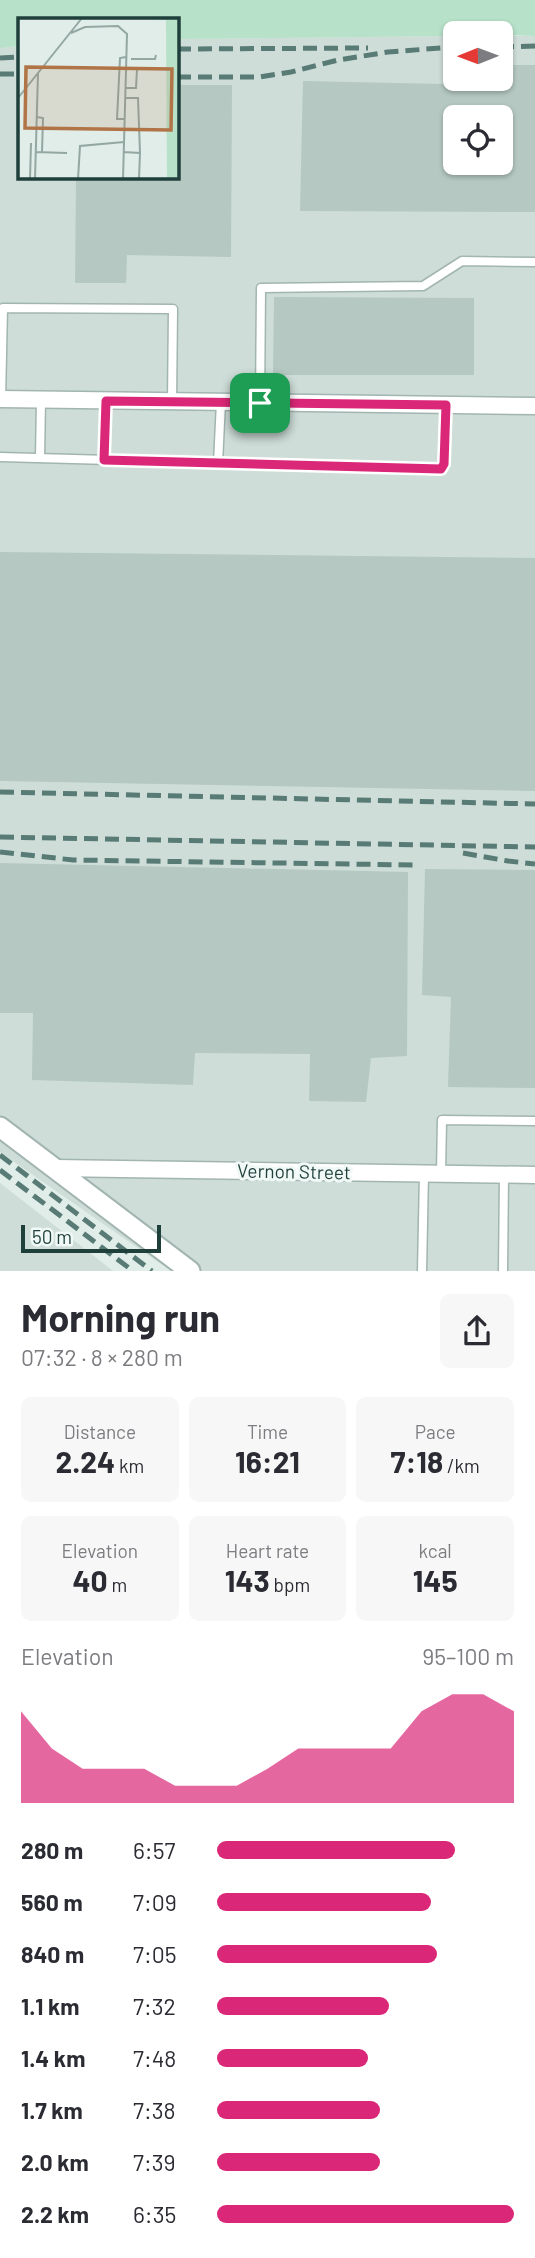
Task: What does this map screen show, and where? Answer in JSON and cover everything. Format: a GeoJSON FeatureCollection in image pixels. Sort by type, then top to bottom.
{"type":"FeatureCollection","features":[{"type":"Feature","properties":{"kind":"street"},"geometry":{"type":"LineString","coordinates":[[1,400],[535,406]]}},
{"type":"Feature","properties":{"kind":"street"},"geometry":{"type":"LineString","coordinates":[[0,1126],[190,1271]]}},
{"type":"Feature","properties":{"kind":"street","name":"Vernon Street"},"geometry":{"type":"LineString","coordinates":[[54,1168],[535,1175]]}},
{"type":"Feature","properties":{"kind":"lane"},"geometry":{"type":"LineString","coordinates":[[260,403],[261,288],[423,286],[462,261],[535,262]]}},
{"type":"Feature","properties":{"kind":"lane"},"geometry":{"type":"LineString","coordinates":[[1,400],[3,308],[173,309],[172,402]]}},
{"type":"Feature","properties":{"kind":"lane"},"geometry":{"type":"LineString","coordinates":[[40,458],[41,400]]}},
{"type":"Feature","properties":{"kind":"lane"},"geometry":{"type":"LineString","coordinates":[[104,460],[106,401]]}},
{"type":"Feature","properties":{"kind":"lane"},"geometry":{"type":"LineString","coordinates":[[218,463],[221,402]]}},
{"type":"Feature","properties":{"kind":"lane"},"geometry":{"type":"LineString","coordinates":[[0,457],[441,469],[444,464],[446,405]]}},
{"type":"Feature","properties":{"kind":"lane"},"geometry":{"type":"LineString","coordinates":[[442,1174],[442,1120],[535,1121]]}},
{"type":"Feature","properties":{"kind":"lane"},"geometry":{"type":"LineString","coordinates":[[422,1271],[424,1173]]}},
{"type":"Feature","properties":{"kind":"lane"},"geometry":{"type":"LineString","coordinates":[[503,1271],[504,1175]]}},
{"type":"Feature","properties":{"kind":"shaded area"},"geometry":{"type":"Polygon","coordinates":[[[443,36],[443,91],[513,91],[513,36],[535,36],[535,1271],[171,1271],[0,1152],[0,48],[18,46],[18,178],[178,178],[178,39],[443,36]]]}},
{"type":"Feature","properties":{"kind":"shaded area"},"geometry":{"type":"Polygon","coordinates":[[[0,1183],[113,1271],[0,1271],[0,1183]]]}},
{"type":"Feature","properties":{"kind":"green space"},"geometry":{"type":"Polygon","coordinates":[[[0,0],[535,0],[535,36],[513,35],[513,21],[443,21],[443,36],[178,39],[178,18],[18,18],[18,46],[0,48],[0,0]]]}},
{"type":"Feature","properties":{"kind":"building"},"geometry":{"type":"Polygon","coordinates":[[[513,65],[535,65],[535,212],[300,211],[303,81],[443,84],[443,91],[513,91],[513,65]]]}},
{"type":"Feature","properties":{"kind":"building"},"geometry":{"type":"Polygon","coordinates":[[[178,85],[232,85],[231,257],[127,255],[126,283],[75,283],[76,178],[178,178],[178,85]]]}},
{"type":"Feature","properties":{"kind":"building"},"geometry":{"type":"Polygon","coordinates":[[[274,297],[474,298],[474,375],[273,375],[274,297]]]}},
{"type":"Feature","properties":{"kind":"building"},"geometry":{"type":"Polygon","coordinates":[[[0,552],[535,558],[535,791],[0,781],[0,552]]]}},
{"type":"Feature","properties":{"kind":"building"},"geometry":{"type":"Polygon","coordinates":[[[0,863],[408,872],[407,1056],[371,1058],[366,1102],[309,1101],[310,1054],[195,1053],[193,1085],[32,1080],[33,1013],[0,1013],[0,863]]]}},
{"type":"Feature","properties":{"kind":"building"},"geometry":{"type":"Polygon","coordinates":[[[425,869],[535,870],[535,1088],[448,1087],[451,997],[422,995],[425,869]]]}},
{"type":"Feature","properties":{"kind":"railway"},"geometry":{"type":"LineString","coordinates":[[513,47],[535,46]]}},
{"type":"Feature","properties":{"kind":"railway"},"geometry":{"type":"LineString","coordinates":[[178,49],[368,48]]}},
{"type":"Feature","properties":{"kind":"railway"},"geometry":{"type":"LineString","coordinates":[[178,77],[259,77],[388,52],[443,48]]}},
{"type":"Feature","properties":{"kind":"railway"},"geometry":{"type":"LineString","coordinates":[[0,58],[18,57]]}},
{"type":"Feature","properties":{"kind":"railway"},"geometry":{"type":"LineString","coordinates":[[0,74],[18,74]]}},
{"type":"Feature","properties":{"kind":"railway"},"geometry":{"type":"LineString","coordinates":[[0,792],[535,804]]}},
{"type":"Feature","properties":{"kind":"railway"},"geometry":{"type":"LineString","coordinates":[[0,837],[535,847]]}},
{"type":"Feature","properties":{"kind":"railway"},"geometry":{"type":"LineString","coordinates":[[0,852],[73,860],[415,865]]}},
{"type":"Feature","properties":{"kind":"railway"},"geometry":{"type":"LineString","coordinates":[[463,853],[535,864]]}},
{"type":"Feature","properties":{"kind":"railway"},"geometry":{"type":"LineString","coordinates":[[0,1155],[152,1271]]}},
{"type":"Feature","properties":{"kind":"railway"},"geometry":{"type":"LineString","coordinates":[[0,1170],[133,1271]]}},
{"type":"Feature","properties":{"kind":"route"},"geometry":{"type":"LineString","coordinates":[[106,401],[260,403],[446,405],[444,464],[441,469],[104,460],[106,401]]}}]}
